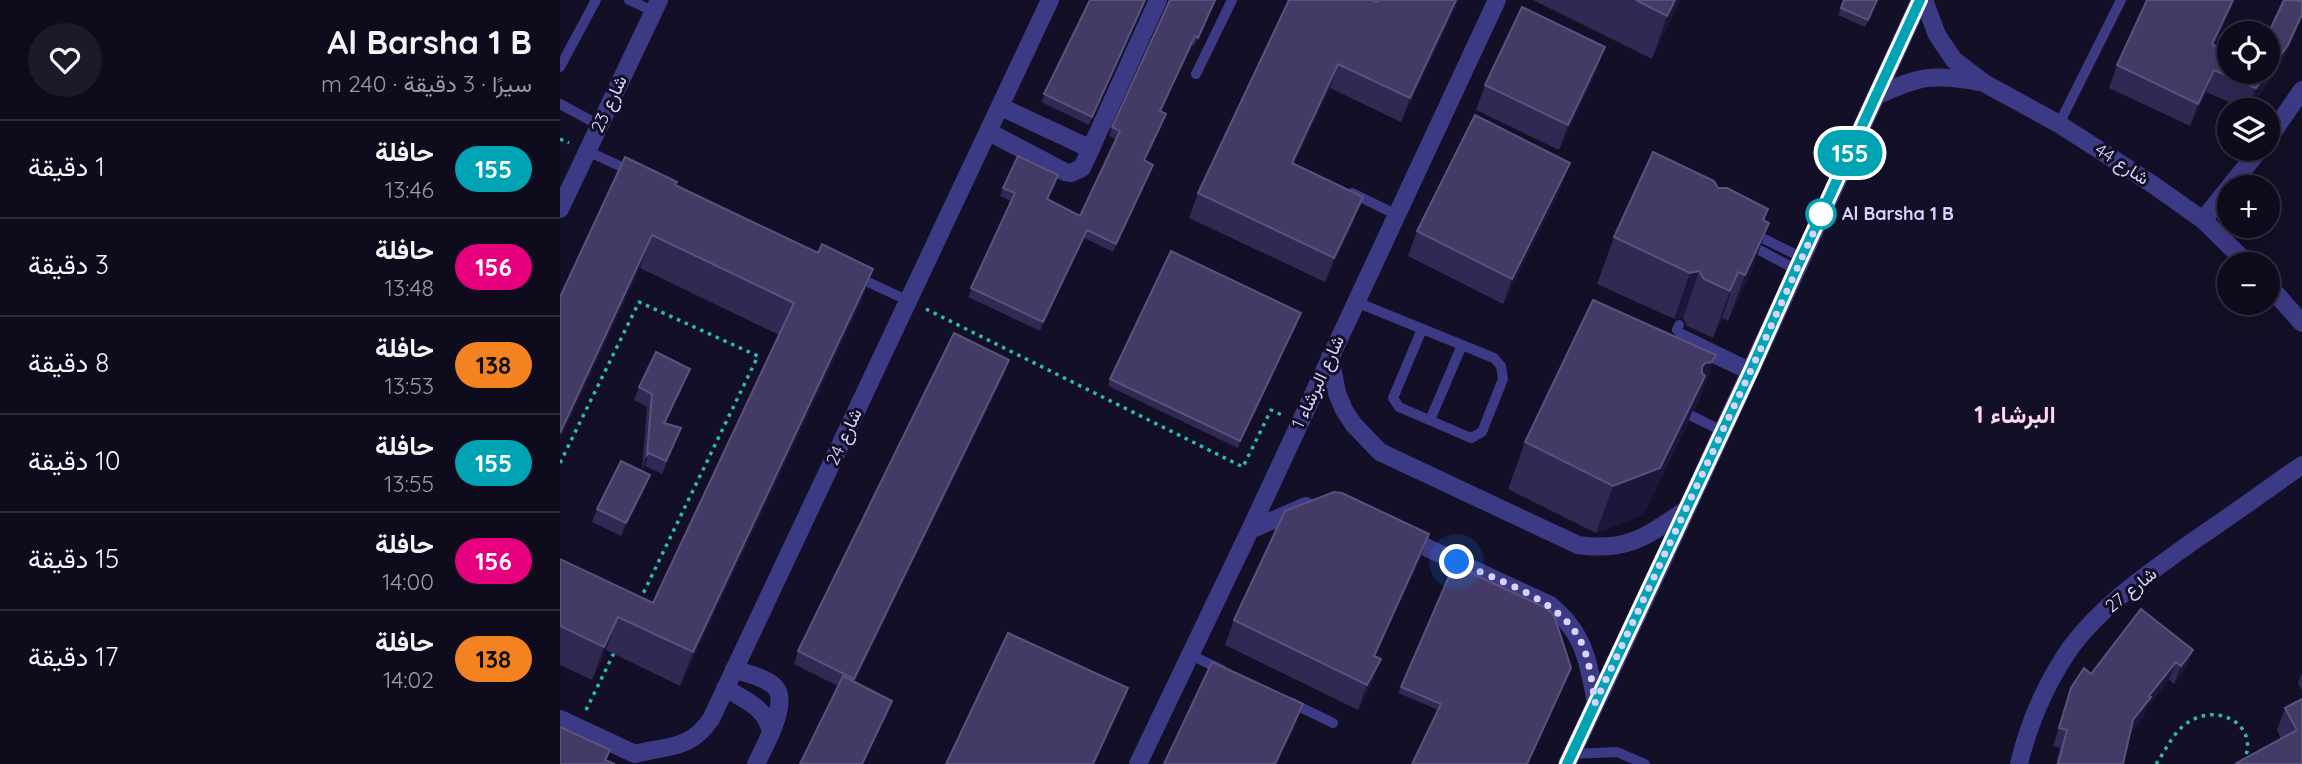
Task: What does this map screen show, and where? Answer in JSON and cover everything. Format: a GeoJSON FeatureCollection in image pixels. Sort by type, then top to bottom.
{"type":"FeatureCollection","features":[{"type":"Feature","properties":{"kind":"street","name":"شارع 24"},"geometry":{"type":"LineString","coordinates":[[560,719],[635,754],[656,748],[673,748],[688,742],[702,732],[711,719],[1050,0]]}},
{"type":"Feature","properties":{"kind":"street"},"geometry":{"type":"LineString","coordinates":[[989,132],[1065,172],[1076,172],[1082,168],[1158,0]]}},
{"type":"Feature","properties":{"kind":"street","name":"شارع البرشاء 1"},"geometry":{"type":"LineString","coordinates":[[1138,764],[1497,0]]}},
{"type":"Feature","properties":{"kind":"street"},"geometry":{"type":"LineString","coordinates":[[1569,759],[1922,0]]}},
{"type":"Feature","properties":{"kind":"street","name":"شارع 44"},"geometry":{"type":"LineString","coordinates":[[1922,0],[1937,36],[1948,52],[1984,83],[2059,124],[2122,163],[2203,220],[2236,252]]}},
{"type":"Feature","properties":{"kind":"street","name":"شارع 23"},"geometry":{"type":"LineString","coordinates":[[560,209],[656,5]]}},
{"type":"Feature","properties":{"kind":"street","name":"شارع 44"},"geometry":{"type":"LineString","coordinates":[[1876,96],[1910,80],[1924,77],[1938,76],[1984,83]]}},
{"type":"Feature","properties":{"kind":"street"},"geometry":{"type":"LineString","coordinates":[[2280,122],[2302,90]]}},
{"type":"Feature","properties":{"kind":"street"},"geometry":{"type":"LineString","coordinates":[[1001,107],[1091,149]]}},
{"type":"Feature","properties":{"kind":"street"},"geometry":{"type":"LineString","coordinates":[[2203,220],[2250,161]]}},
{"type":"Feature","properties":{"kind":"street"},"geometry":{"type":"LineString","coordinates":[[2280,298],[2302,323]]}},
{"type":"Feature","properties":{"kind":"street"},"geometry":{"type":"LineString","coordinates":[[1330,357],[1337,393],[1344,410],[1353,425],[1380,452],[1578,545],[1599,548],[1640,539],[1684,511]]}},
{"type":"Feature","properties":{"kind":"street","name":"شارع 27"},"geometry":{"type":"LineString","coordinates":[[2019,764],[2025,738],[2045,690],[2072,646],[2106,608],[2146,575],[2302,465]]}},
{"type":"Feature","properties":{"kind":"street"},"geometry":{"type":"LineString","coordinates":[[1250,530],[1298,508],[1327,504]]}},
{"type":"Feature","properties":{"kind":"street"},"geometry":{"type":"LineString","coordinates":[[1390,530],[1550,605],[1575,630],[1583,646],[1595,703]]}},
{"type":"Feature","properties":{"kind":"street"},"geometry":{"type":"LineString","coordinates":[[734,669],[772,684],[779,693],[780,704],[771,733],[756,764]]}},
{"type":"Feature","properties":{"kind":"street"},"geometry":{"type":"LineString","coordinates":[[725,688],[761,710],[768,719],[771,733]]}},
{"type":"Feature","properties":{"kind":"lane"},"geometry":{"type":"LineString","coordinates":[[560,67],[596,0]]}},
{"type":"Feature","properties":{"kind":"lane"},"geometry":{"type":"LineString","coordinates":[[629,0],[656,5]]}},
{"type":"Feature","properties":{"kind":"lane"},"geometry":{"type":"LineString","coordinates":[[1196,74],[1232,0]]}},
{"type":"Feature","properties":{"kind":"lane"},"geometry":{"type":"LineString","coordinates":[[2059,124],[2121,0]]}},
{"type":"Feature","properties":{"kind":"lane"},"geometry":{"type":"LineString","coordinates":[[560,104],[599,125]]}},
{"type":"Feature","properties":{"kind":"lane"},"geometry":{"type":"LineString","coordinates":[[587,151],[649,180]]}},
{"type":"Feature","properties":{"kind":"lane"},"geometry":{"type":"LineString","coordinates":[[1339,187],[1397,215]]}},
{"type":"Feature","properties":{"kind":"lane"},"geometry":{"type":"LineString","coordinates":[[1746,230],[1798,263]]}},
{"type":"Feature","properties":{"kind":"lane"},"geometry":{"type":"LineString","coordinates":[[1742,241],[1798,263]]}},
{"type":"Feature","properties":{"kind":"lane"},"geometry":{"type":"LineString","coordinates":[[847,272],[909,301]]}},
{"type":"Feature","properties":{"kind":"lane"},"geometry":{"type":"LineString","coordinates":[[1356,302],[1494,358],[1501,366],[1503,379],[1482,432],[1471,438],[1399,407],[1393,398],[1422,329]]}},
{"type":"Feature","properties":{"kind":"lane"},"geometry":{"type":"LineString","coordinates":[[1679,325],[1678,332],[1751,371]]}},
{"type":"Feature","properties":{"kind":"lane"},"geometry":{"type":"LineString","coordinates":[[1670,341],[1751,371]]}},
{"type":"Feature","properties":{"kind":"lane"},"geometry":{"type":"LineString","coordinates":[[1430,420],[1462,345]]}},
{"type":"Feature","properties":{"kind":"lane"},"geometry":{"type":"LineString","coordinates":[[1692,416],[1722,431]]}},
{"type":"Feature","properties":{"kind":"lane"},"geometry":{"type":"LineString","coordinates":[[1189,654],[1237,677]]}},
{"type":"Feature","properties":{"kind":"lane"},"geometry":{"type":"LineString","coordinates":[[1285,700],[1333,723]]}},
{"type":"Feature","properties":{"kind":"lane"},"geometry":{"type":"LineString","coordinates":[[1569,759],[1617,751],[1645,764]]}},
{"type":"Feature","properties":{"kind":"path"},"geometry":{"type":"LineString","coordinates":[[909,301],[1244,467],[1271,410],[1300,422]]}},
{"type":"Feature","properties":{"kind":"path"},"geometry":{"type":"LineString","coordinates":[[560,463],[639,302],[758,356],[638,604]]}},
{"type":"Feature","properties":{"kind":"path"},"geometry":{"type":"LineString","coordinates":[[578,727],[620,641]]}},
{"type":"Feature","properties":{"kind":"path"},"geometry":{"type":"LineString","coordinates":[[2156,764],[2181,728],[2209,713],[2225,715],[2238,724],[2247,748],[2242,764]]}},
{"type":"Feature","properties":{"kind":"building"},"geometry":{"type":"Polygon","coordinates":[[[1090,0],[1145,0],[1092,117],[1044,94],[1090,0]]]}},
{"type":"Feature","properties":{"kind":"building"},"geometry":{"type":"Polygon","coordinates":[[[1170,0],[1215,0],[1160,111],[1166,114],[1144,160],[1153,165],[1116,244],[1087,230],[1043,322],[971,288],[1015,193],[1003,188],[1018,156],[1058,175],[1047,199],[1080,216],[1120,131],[1112,127],[1170,0]]]}},
{"type":"Feature","properties":{"kind":"building"},"geometry":{"type":"Polygon","coordinates":[[[1289,0],[1456,0],[1410,98],[1338,64],[1292,163],[1363,197],[1334,258],[1198,193],[1289,0]]]}},
{"type":"Feature","properties":{"kind":"building"},"geometry":{"type":"Polygon","coordinates":[[[1636,0],[1675,0],[1667,16],[1636,0]]]}},
{"type":"Feature","properties":{"kind":"building"},"geometry":{"type":"Polygon","coordinates":[[[1844,0],[1877,0],[1868,20],[1841,8],[1844,0]]]}},
{"type":"Feature","properties":{"kind":"building"},"geometry":{"type":"Polygon","coordinates":[[[2147,0],[2233,0],[2223,21],[2217,21],[2217,34],[2212,44],[2217,46],[2217,71],[2214,70],[2198,104],[2117,65],[2147,0]]]}},
{"type":"Feature","properties":{"kind":"building"},"geometry":{"type":"Polygon","coordinates":[[[2284,0],[2302,1],[2302,14],[2280,56],[2280,21],[2274,21],[2284,0]]]}},
{"type":"Feature","properties":{"kind":"building"},"geometry":{"type":"Polygon","coordinates":[[[1522,7],[1605,47],[1568,125],[1485,85],[1522,7]]]}},
{"type":"Feature","properties":{"kind":"building"},"geometry":{"type":"Polygon","coordinates":[[[1475,115],[1570,163],[1512,279],[1417,231],[1475,115]]]}},
{"type":"Feature","properties":{"kind":"building"},"geometry":{"type":"Polygon","coordinates":[[[1653,152],[1714,181],[1718,188],[1727,188],[1768,209],[1763,220],[1769,223],[1745,275],[1738,272],[1730,291],[1704,279],[1699,271],[1690,273],[1614,237],[1653,152]]]}},
{"type":"Feature","properties":{"kind":"building"},"geometry":{"type":"Polygon","coordinates":[[[625,157],[677,182],[675,185],[818,253],[822,244],[873,269],[693,652],[618,617],[604,647],[560,626],[560,559],[653,603],[794,303],[652,235],[560,433],[560,297],[625,157]]]}},
{"type":"Feature","properties":{"kind":"building"},"geometry":{"type":"Polygon","coordinates":[[[1171,251],[1301,313],[1240,441],[1110,379],[1171,251]]]}},
{"type":"Feature","properties":{"kind":"building"},"geometry":{"type":"Polygon","coordinates":[[[1593,300],[1716,355],[1712,362],[1705,363],[1702,367],[1705,376],[1660,468],[1613,486],[1525,442],[1593,300]]]}},
{"type":"Feature","properties":{"kind":"building"},"geometry":{"type":"Polygon","coordinates":[[[954,333],[1009,360],[854,679],[798,651],[954,333]]]}},
{"type":"Feature","properties":{"kind":"building"},"geometry":{"type":"Polygon","coordinates":[[[656,352],[690,369],[664,423],[681,428],[666,461],[649,453],[647,455],[652,394],[639,387],[656,352]]]}},
{"type":"Feature","properties":{"kind":"building"},"geometry":{"type":"Polygon","coordinates":[[[621,461],[650,475],[626,523],[597,509],[621,461]]]}},
{"type":"Feature","properties":{"kind":"building"},"geometry":{"type":"Polygon","coordinates":[[[1334,492],[1342,493],[1429,534],[1374,656],[1381,659],[1367,685],[1234,620],[1285,511],[1334,492]]]}},
{"type":"Feature","properties":{"kind":"building"},"geometry":{"type":"Polygon","coordinates":[[[1454,565],[1546,608],[1554,615],[1571,668],[1527,764],[1412,764],[1441,704],[1401,687],[1454,565]]]}},
{"type":"Feature","properties":{"kind":"building"},"geometry":{"type":"Polygon","coordinates":[[[2141,609],[2193,650],[2181,666],[2176,662],[2133,720],[2123,764],[2058,764],[2067,730],[2059,728],[2071,688],[2084,668],[2091,674],[2141,609]]]}},
{"type":"Feature","properties":{"kind":"building"},"geometry":{"type":"Polygon","coordinates":[[[1008,633],[1128,688],[1093,764],[946,764],[1008,633]]]}},
{"type":"Feature","properties":{"kind":"building"},"geometry":{"type":"Polygon","coordinates":[[[1212,662],[1303,704],[1275,764],[1164,764],[1212,662]]]}},
{"type":"Feature","properties":{"kind":"building"},"geometry":{"type":"Polygon","coordinates":[[[843,676],[892,701],[862,764],[800,764],[843,676]]]}},
{"type":"Feature","properties":{"kind":"building"},"geometry":{"type":"Polygon","coordinates":[[[2302,699],[2302,764],[2235,764],[2297,730],[2285,708],[2302,699]]]}},
{"type":"Feature","properties":{"kind":"building"},"geometry":{"type":"Polygon","coordinates":[[[560,727],[610,750],[605,760],[615,764],[560,764],[560,727]]]}},
{"type":"Feature","properties":{"kind":"bus line","name":"155"},"geometry":{"type":"LineString","coordinates":[[1567,764],[1920,0]]}},
{"type":"Feature","properties":{"kind":"place","name":"Al Barsha 1 B"},"geometry":{"type":"Point","coordinates":[1821,214]}},
{"type":"Feature","properties":{"kind":"district","name":"البرشاء 1"},"geometry":{"type":"Point","coordinates":[2015,415]}},
{"type":"Feature","properties":{"kind":"route"},"geometry":{"type":"LineString","coordinates":[[1457,562],[1550,605],[1563,616],[1575,630],[1583,646],[1595,703],[1825,207],[1821,214]]}}]}
